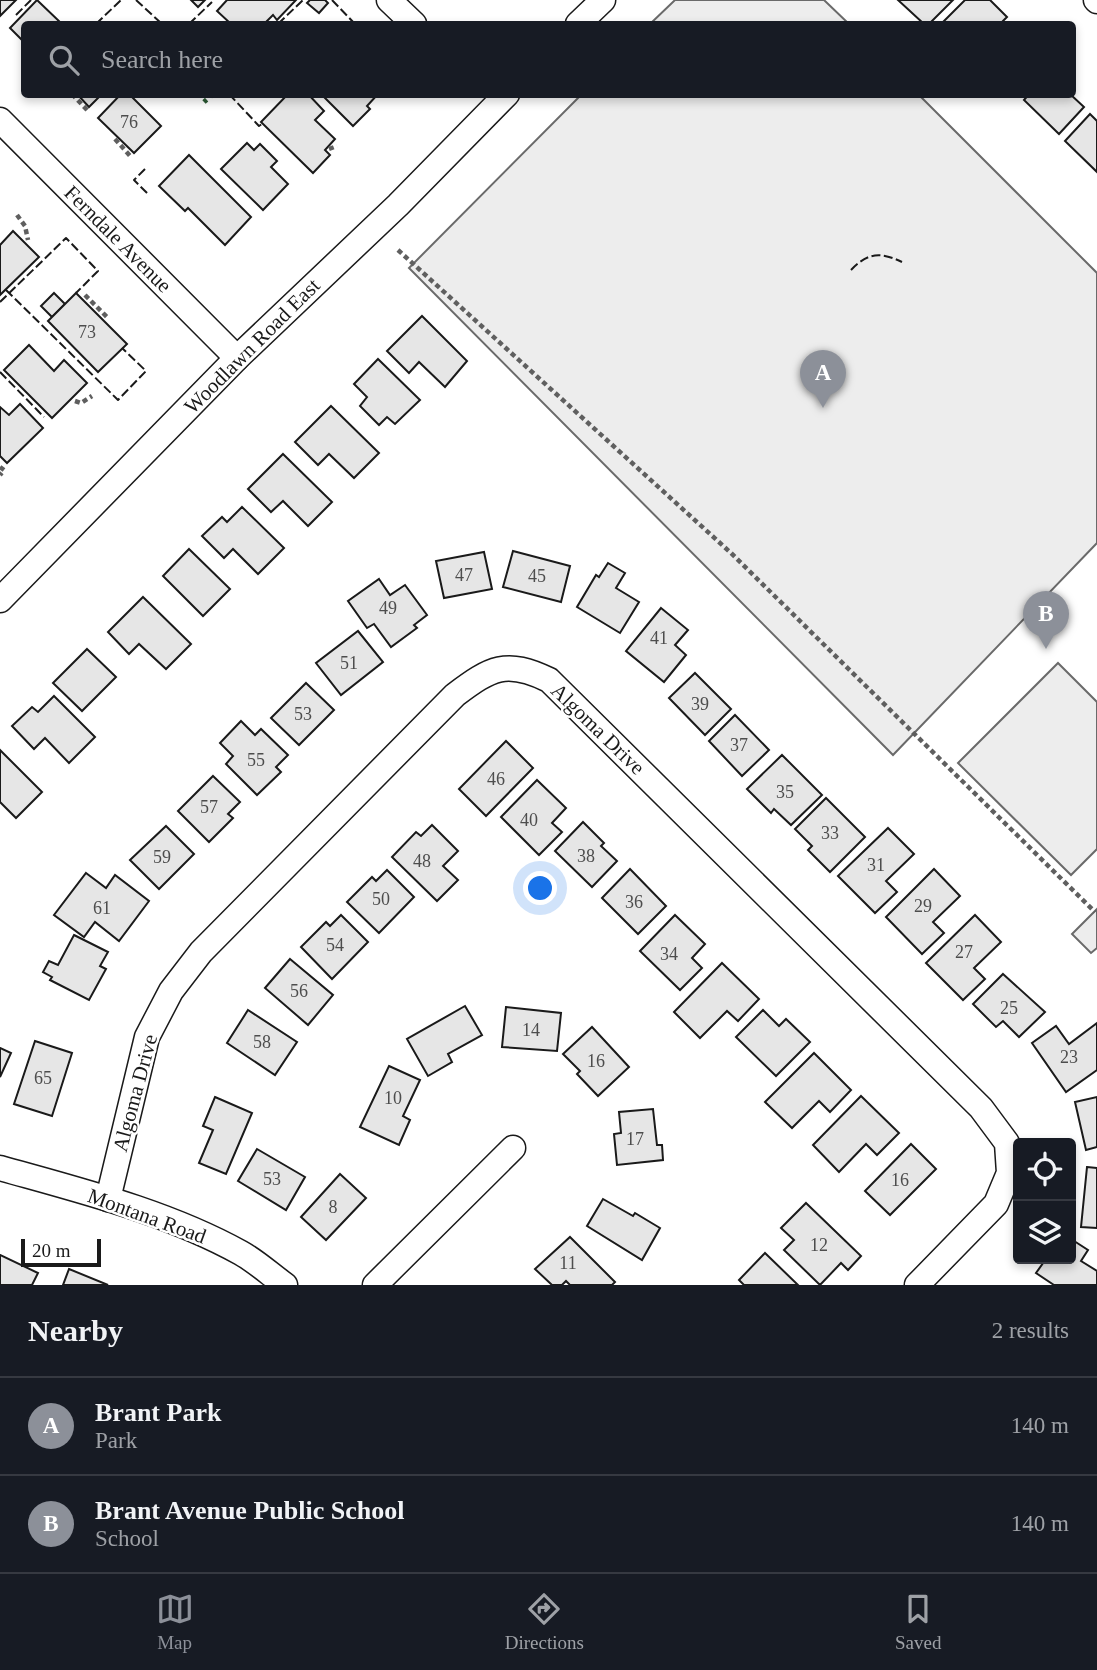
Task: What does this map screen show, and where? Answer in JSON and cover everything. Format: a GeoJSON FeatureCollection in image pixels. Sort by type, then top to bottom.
{"type":"FeatureCollection","features":[{"type":"Feature","properties":{"kind":"street"},"geometry":{"type":"LineString","coordinates":[[389,0],[411,21]]}},
{"type":"Feature","properties":{"kind":"street"},"geometry":{"type":"LineString","coordinates":[[581,21],[603,0]]}},
{"type":"Feature","properties":{"kind":"street","name":"Woodlawn Road East"},"geometry":{"type":"LineString","coordinates":[[0,600],[237,358],[405,197],[495,98]]}},
{"type":"Feature","properties":{"kind":"street","name":"Ferndale Avenue"},"geometry":{"type":"LineString","coordinates":[[0,120],[237,358]]}},
{"type":"Feature","properties":{"kind":"street","name":"Algoma Drive"},"geometry":{"type":"LineString","coordinates":[[108,1199],[146,1037],[172,991],[201,951],[455,695],[482,675],[508,667],[527,669],[549,680],[981,1108],[1007,1143],[1009,1173],[996,1205],[917,1285]]}},
{"type":"Feature","properties":{"kind":"street"},"geometry":{"type":"LineString","coordinates":[[376,1285],[513,1148]]}},
{"type":"Feature","properties":{"kind":"street","name":"Montana Road"},"geometry":{"type":"LineString","coordinates":[[0,1168],[108,1199],[189,1227],[244,1255],[285,1285]]}},
{"type":"Feature","properties":{"kind":"path"},"geometry":{"type":"LineString","coordinates":[[76,98],[89,111]]}},
{"type":"Feature","properties":{"kind":"path"},"geometry":{"type":"LineString","coordinates":[[115,139],[132,158]]}},
{"type":"Feature","properties":{"kind":"path"},"geometry":{"type":"LineString","coordinates":[[329,149],[337,146]]}},
{"type":"Feature","properties":{"kind":"path"},"geometry":{"type":"LineString","coordinates":[[17,215],[25,226],[27,240]]}},
{"type":"Feature","properties":{"kind":"path"},"geometry":{"type":"LineString","coordinates":[[398,250],[731,553],[1095,912]]}},
{"type":"Feature","properties":{"kind":"path"},"geometry":{"type":"LineString","coordinates":[[85,295],[107,317]]}},
{"type":"Feature","properties":{"kind":"path"},"geometry":{"type":"LineString","coordinates":[[75,401],[81,403],[92,396]]}},
{"type":"Feature","properties":{"kind":"path"},"geometry":{"type":"LineString","coordinates":[[0,467],[4,470],[0,475]]}},
{"type":"Feature","properties":{"kind":"shaded area"},"geometry":{"type":"Polygon","coordinates":[[[675,0],[824,0],[846,21],[653,21],[675,0]]]}},
{"type":"Feature","properties":{"kind":"shaded area"},"geometry":{"type":"Polygon","coordinates":[[[578,98],[922,98],[1097,273],[1097,543],[893,755],[409,268],[578,98]]]}},
{"type":"Feature","properties":{"kind":"shaded area"},"geometry":{"type":"Polygon","coordinates":[[[1058,663],[1097,702],[1097,849],[1071,875],[958,763],[1058,663]]]}},
{"type":"Feature","properties":{"kind":"shaded area"},"geometry":{"type":"Polygon","coordinates":[[[1097,909],[1097,948],[1091,953],[1072,934],[1097,909]]]}},
{"type":"Feature","properties":{"kind":"building"},"geometry":{"type":"Polygon","coordinates":[[[0,0],[16,0],[0,16],[0,0]]]}},
{"type":"Feature","properties":{"kind":"building"},"geometry":{"type":"Polygon","coordinates":[[[37,0],[59,21],[21,21],[21,39],[10,28],[37,0]]]}},
{"type":"Feature","properties":{"kind":"building"},"geometry":{"type":"Polygon","coordinates":[[[191,0],[205,0],[198,7],[191,0]]]}},
{"type":"Feature","properties":{"kind":"building"},"geometry":{"type":"Polygon","coordinates":[[[227,0],[296,0],[277,20],[273,15],[267,21],[228,21],[217,11],[227,0]]]}},
{"type":"Feature","properties":{"kind":"building"},"geometry":{"type":"Polygon","coordinates":[[[310,0],[325,0],[328,3],[319,13],[307,3],[310,0]]]}},
{"type":"Feature","properties":{"kind":"building"},"geometry":{"type":"Polygon","coordinates":[[[898,0],[953,0],[932,21],[921,21],[898,0]]]}},
{"type":"Feature","properties":{"kind":"building"},"geometry":{"type":"Polygon","coordinates":[[[965,0],[990,0],[1007,17],[1003,21],[944,21],[965,0]]]}},
{"type":"Feature","properties":{"kind":"building"},"geometry":{"type":"Polygon","coordinates":[[[81,98],[98,98],[89,107],[81,98]]]}},
{"type":"Feature","properties":{"kind":"building"},"geometry":{"type":"Polygon","coordinates":[[[117,98],[133,98],[161,126],[134,153],[98,118],[117,98]]]}},
{"type":"Feature","properties":{"kind":"building"},"geometry":{"type":"Polygon","coordinates":[[[284,98],[312,98],[324,111],[315,120],[335,139],[325,150],[330,155],[313,173],[261,122],[284,98]]]}},
{"type":"Feature","properties":{"kind":"building"},"geometry":{"type":"Polygon","coordinates":[[[325,98],[374,98],[367,106],[370,109],[353,126],[325,98]]]}},
{"type":"Feature","properties":{"kind":"building"},"geometry":{"type":"Polygon","coordinates":[[[1074,98],[1084,107],[1059,134],[1024,100],[1074,98]]]}},
{"type":"Feature","properties":{"kind":"building"},"geometry":{"type":"Polygon","coordinates":[[[1090,114],[1097,121],[1097,172],[1065,141],[1090,114]]]}},
{"type":"Feature","properties":{"kind":"building"},"geometry":{"type":"Polygon","coordinates":[[[247,143],[254,150],[260,144],[277,161],[271,167],[288,184],[263,210],[221,169],[247,143]]]}},
{"type":"Feature","properties":{"kind":"building"},"geometry":{"type":"Polygon","coordinates":[[[189,155],[251,217],[225,245],[188,208],[185,211],[159,186],[189,155]]]}},
{"type":"Feature","properties":{"kind":"building"},"geometry":{"type":"Polygon","coordinates":[[[13,231],[39,257],[0,295],[0,245],[13,231]]]}},
{"type":"Feature","properties":{"kind":"building"},"geometry":{"type":"Polygon","coordinates":[[[54,293],[65,304],[52,317],[41,306],[54,293]]]}},
{"type":"Feature","properties":{"kind":"building"},"geometry":{"type":"Polygon","coordinates":[[[76,293],[127,344],[98,372],[48,321],[76,293]]]}},
{"type":"Feature","properties":{"kind":"building"},"geometry":{"type":"Polygon","coordinates":[[[422,316],[467,361],[445,387],[419,362],[409,373],[387,351],[422,316]]]}},
{"type":"Feature","properties":{"kind":"building"},"geometry":{"type":"Polygon","coordinates":[[[29,345],[54,371],[64,360],[87,383],[52,418],[4,370],[29,345]]]}},
{"type":"Feature","properties":{"kind":"building"},"geometry":{"type":"Polygon","coordinates":[[[378,359],[420,400],[395,424],[387,417],[379,425],[360,406],[367,397],[354,384],[378,359]]]}},
{"type":"Feature","properties":{"kind":"building"},"geometry":{"type":"Polygon","coordinates":[[[20,404],[43,428],[7,463],[0,456],[0,407],[9,415],[20,404]]]}},
{"type":"Feature","properties":{"kind":"building"},"geometry":{"type":"Polygon","coordinates":[[[331,406],[379,453],[354,478],[329,454],[318,465],[295,442],[331,406]]]}},
{"type":"Feature","properties":{"kind":"building"},"geometry":{"type":"Polygon","coordinates":[[[283,454],[332,502],[308,526],[283,501],[271,512],[248,489],[283,454]]]}},
{"type":"Feature","properties":{"kind":"building"},"geometry":{"type":"Polygon","coordinates":[[[242,507],[284,548],[258,574],[233,549],[224,558],[202,536],[222,517],[227,522],[242,507]]]}},
{"type":"Feature","properties":{"kind":"building"},"geometry":{"type":"Polygon","coordinates":[[[189,549],[230,589],[203,616],[163,576],[189,549]]]}},
{"type":"Feature","properties":{"kind":"building"},"geometry":{"type":"Polygon","coordinates":[[[513,551],[570,566],[561,602],[503,587],[513,551]]]}},
{"type":"Feature","properties":{"kind":"building"},"geometry":{"type":"Polygon","coordinates":[[[484,552],[492,589],[444,598],[436,561],[484,552]]]}},
{"type":"Feature","properties":{"kind":"building"},"geometry":{"type":"Polygon","coordinates":[[[608,563],[625,573],[616,588],[639,602],[620,633],[577,607],[596,575],[599,577],[608,563]]]}},
{"type":"Feature","properties":{"kind":"building"},"geometry":{"type":"Polygon","coordinates":[[[379,579],[390,595],[405,585],[427,615],[414,625],[417,628],[391,647],[374,624],[367,628],[348,601],[379,579]]]}},
{"type":"Feature","properties":{"kind":"building"},"geometry":{"type":"Polygon","coordinates":[[[143,597],[191,644],[166,669],[139,644],[129,654],[108,632],[143,597]]]}},
{"type":"Feature","properties":{"kind":"building"},"geometry":{"type":"Polygon","coordinates":[[[661,608],[688,630],[675,645],[686,655],[664,682],[626,651],[661,608]]]}},
{"type":"Feature","properties":{"kind":"building"},"geometry":{"type":"Polygon","coordinates":[[[358,631],[383,662],[341,695],[316,663],[358,631]]]}},
{"type":"Feature","properties":{"kind":"building"},"geometry":{"type":"Polygon","coordinates":[[[87,649],[116,677],[82,711],[53,683],[87,649]]]}},
{"type":"Feature","properties":{"kind":"building"},"geometry":{"type":"Polygon","coordinates":[[[695,673],[731,709],[705,735],[669,698],[695,673]]]}},
{"type":"Feature","properties":{"kind":"building"},"geometry":{"type":"Polygon","coordinates":[[[306,683],[334,710],[299,745],[271,718],[306,683]]]}},
{"type":"Feature","properties":{"kind":"building"},"geometry":{"type":"Polygon","coordinates":[[[54,696],[95,737],[69,763],[45,738],[34,749],[12,726],[32,707],[38,712],[54,696]]]}},
{"type":"Feature","properties":{"kind":"building"},"geometry":{"type":"Polygon","coordinates":[[[735,715],[769,750],[742,776],[709,741],[735,715]]]}},
{"type":"Feature","properties":{"kind":"building"},"geometry":{"type":"Polygon","coordinates":[[[241,721],[255,735],[261,729],[288,755],[276,767],[281,772],[257,795],[226,764],[233,756],[220,743],[241,721]]]}},
{"type":"Feature","properties":{"kind":"building"},"geometry":{"type":"Polygon","coordinates":[[[506,741],[533,768],[486,816],[459,789],[506,741]]]}},
{"type":"Feature","properties":{"kind":"building"},"geometry":{"type":"Polygon","coordinates":[[[0,750],[42,792],[16,818],[0,802],[0,750]]]}},
{"type":"Feature","properties":{"kind":"building"},"geometry":{"type":"Polygon","coordinates":[[[782,755],[822,795],[791,825],[774,809],[771,813],[747,789],[782,755]]]}},
{"type":"Feature","properties":{"kind":"building"},"geometry":{"type":"Polygon","coordinates":[[[213,776],[240,802],[228,814],[233,818],[209,842],[178,811],[213,776]]]}},
{"type":"Feature","properties":{"kind":"building"},"geometry":{"type":"Polygon","coordinates":[[[537,780],[566,808],[552,823],[562,832],[539,855],[501,817],[537,780]]]}},
{"type":"Feature","properties":{"kind":"building"},"geometry":{"type":"Polygon","coordinates":[[[826,798],[865,837],[830,872],[808,850],[812,846],[795,829],[826,798]]]}},
{"type":"Feature","properties":{"kind":"building"},"geometry":{"type":"Polygon","coordinates":[[[583,822],[604,843],[601,846],[617,861],[592,887],[555,851],[583,822]]]}},
{"type":"Feature","properties":{"kind":"building"},"geometry":{"type":"Polygon","coordinates":[[[432,825],[458,851],[443,866],[458,880],[437,901],[392,857],[416,832],[421,836],[432,825]]]}},
{"type":"Feature","properties":{"kind":"building"},"geometry":{"type":"Polygon","coordinates":[[[166,826],[194,854],[159,889],[130,860],[166,826]]]}},
{"type":"Feature","properties":{"kind":"building"},"geometry":{"type":"Polygon","coordinates":[[[888,828],[914,854],[886,881],[897,892],[875,913],[838,876],[888,828]]]}},
{"type":"Feature","properties":{"kind":"building"},"geometry":{"type":"Polygon","coordinates":[[[630,869],[666,906],[638,934],[602,898],[630,869]]]}},
{"type":"Feature","properties":{"kind":"building"},"geometry":{"type":"Polygon","coordinates":[[[934,869],[960,896],[933,922],[944,933],[922,954],[886,917],[934,869]]]}},
{"type":"Feature","properties":{"kind":"building"},"geometry":{"type":"Polygon","coordinates":[[[387,870],[414,897],[379,933],[347,902],[372,877],[376,881],[387,870]]]}},
{"type":"Feature","properties":{"kind":"building"},"geometry":{"type":"Polygon","coordinates":[[[86,873],[106,888],[115,875],[149,901],[119,941],[95,922],[84,937],[54,915],[86,873]]]}},
{"type":"Feature","properties":{"kind":"building"},"geometry":{"type":"Polygon","coordinates":[[[341,915],[368,942],[332,979],[301,947],[326,922],[330,926],[341,915]]]}},
{"type":"Feature","properties":{"kind":"building"},"geometry":{"type":"Polygon","coordinates":[[[675,915],[705,944],[692,958],[702,968],[680,990],[640,951],[675,915]]]}},
{"type":"Feature","properties":{"kind":"building"},"geometry":{"type":"Polygon","coordinates":[[[975,915],[1001,942],[974,968],[985,979],[963,1000],[926,963],[975,915]]]}},
{"type":"Feature","properties":{"kind":"building"},"geometry":{"type":"Polygon","coordinates":[[[74,935],[108,952],[100,966],[106,969],[89,1000],[50,980],[52,977],[43,972],[49,961],[58,965],[74,935]]]}},
{"type":"Feature","properties":{"kind":"building"},"geometry":{"type":"Polygon","coordinates":[[[290,959],[333,995],[308,1025],[265,988],[290,959]]]}},
{"type":"Feature","properties":{"kind":"building"},"geometry":{"type":"Polygon","coordinates":[[[722,963],[759,999],[738,1021],[727,1011],[700,1038],[674,1012],[722,963]]]}},
{"type":"Feature","properties":{"kind":"building"},"geometry":{"type":"Polygon","coordinates":[[[1003,974],[1045,1012],[1019,1037],[1003,1021],[996,1027],[973,1004],[1003,974]]]}},
{"type":"Feature","properties":{"kind":"building"},"geometry":{"type":"Polygon","coordinates":[[[465,1006],[482,1035],[448,1054],[452,1062],[428,1076],[407,1039],[465,1006]]]}},
{"type":"Feature","properties":{"kind":"building"},"geometry":{"type":"Polygon","coordinates":[[[506,1007],[561,1013],[557,1051],[502,1047],[506,1007]]]}},
{"type":"Feature","properties":{"kind":"building"},"geometry":{"type":"Polygon","coordinates":[[[248,1010],[297,1042],[275,1075],[227,1043],[248,1010]]]}},
{"type":"Feature","properties":{"kind":"building"},"geometry":{"type":"Polygon","coordinates":[[[763,1010],[779,1026],[786,1019],[810,1042],[776,1076],[736,1037],[763,1010]]]}},
{"type":"Feature","properties":{"kind":"building"},"geometry":{"type":"Polygon","coordinates":[[[1097,1023],[1097,1070],[1066,1092],[1032,1043],[1056,1026],[1069,1044],[1097,1023]]]}},
{"type":"Feature","properties":{"kind":"building"},"geometry":{"type":"Polygon","coordinates":[[[592,1027],[629,1067],[598,1096],[577,1074],[580,1071],[563,1054],[592,1027]]]}},
{"type":"Feature","properties":{"kind":"building"},"geometry":{"type":"Polygon","coordinates":[[[35,1041],[72,1053],[52,1116],[14,1104],[35,1041]]]}},
{"type":"Feature","properties":{"kind":"building"},"geometry":{"type":"Polygon","coordinates":[[[0,1048],[11,1053],[0,1077],[0,1048]]]}},
{"type":"Feature","properties":{"kind":"building"},"geometry":{"type":"Polygon","coordinates":[[[814,1053],[851,1090],[830,1112],[819,1101],[792,1128],[765,1102],[814,1053]]]}},
{"type":"Feature","properties":{"kind":"building"},"geometry":{"type":"Polygon","coordinates":[[[389,1066],[420,1080],[403,1116],[410,1120],[399,1145],[360,1127],[389,1066]]]}},
{"type":"Feature","properties":{"kind":"building"},"geometry":{"type":"Polygon","coordinates":[[[861,1096],[899,1133],[877,1155],[866,1144],[839,1172],[813,1145],[861,1096]]]}},
{"type":"Feature","properties":{"kind":"building"},"geometry":{"type":"Polygon","coordinates":[[[215,1097],[252,1113],[226,1174],[199,1163],[213,1130],[203,1126],[215,1097]]]}},
{"type":"Feature","properties":{"kind":"building"},"geometry":{"type":"Polygon","coordinates":[[[1097,1097],[1097,1147],[1086,1150],[1075,1102],[1097,1097]]]}},
{"type":"Feature","properties":{"kind":"building"},"geometry":{"type":"Polygon","coordinates":[[[653,1109],[657,1145],[662,1145],[663,1160],[617,1165],[614,1134],[621,1133],[619,1112],[653,1109]]]}},
{"type":"Feature","properties":{"kind":"building"},"geometry":{"type":"Polygon","coordinates":[[[911,1144],[936,1169],[890,1215],[865,1191],[911,1144]]]}},
{"type":"Feature","properties":{"kind":"building"},"geometry":{"type":"Polygon","coordinates":[[[257,1149],[305,1177],[286,1210],[238,1181],[257,1149]]]}},
{"type":"Feature","properties":{"kind":"building"},"geometry":{"type":"Polygon","coordinates":[[[1087,1167],[1097,1168],[1097,1228],[1081,1227],[1087,1167]]]}},
{"type":"Feature","properties":{"kind":"building"},"geometry":{"type":"Polygon","coordinates":[[[340,1174],[366,1198],[326,1240],[301,1217],[340,1174]]]}},
{"type":"Feature","properties":{"kind":"building"},"geometry":{"type":"Polygon","coordinates":[[[603,1199],[660,1228],[642,1260],[587,1226],[603,1199]]]}},
{"type":"Feature","properties":{"kind":"building"},"geometry":{"type":"Polygon","coordinates":[[[806,1203],[861,1256],[848,1270],[841,1263],[820,1285],[784,1250],[794,1240],[781,1228],[806,1203]]]}},
{"type":"Feature","properties":{"kind":"building"},"geometry":{"type":"Polygon","coordinates":[[[570,1237],[615,1282],[612,1285],[570,1285],[566,1281],[562,1285],[552,1285],[535,1269],[570,1237]]]}},
{"type":"Feature","properties":{"kind":"building"},"geometry":{"type":"Polygon","coordinates":[[[1076,1242],[1088,1250],[1081,1261],[1097,1271],[1097,1285],[1054,1285],[1036,1273],[1042,1264],[1076,1264],[1076,1242]]]}},
{"type":"Feature","properties":{"kind":"building"},"geometry":{"type":"Polygon","coordinates":[[[765,1253],[798,1285],[744,1285],[739,1280],[765,1253]]]}},
{"type":"Feature","properties":{"kind":"building"},"geometry":{"type":"Polygon","coordinates":[[[0,1255],[38,1273],[32,1285],[0,1285],[0,1255]]]}},
{"type":"Feature","properties":{"kind":"building"},"geometry":{"type":"Polygon","coordinates":[[[69,1269],[108,1285],[63,1285],[69,1269]]]}},
{"type":"Feature","properties":{"kind":"hedge"},"geometry":{"type":"LineString","coordinates":[[204,102],[208,98]]}},
{"type":"Feature","properties":{"kind":"fence"},"geometry":{"type":"LineString","coordinates":[[16,15],[31,0]]}},
{"type":"Feature","properties":{"kind":"fence"},"geometry":{"type":"LineString","coordinates":[[99,21],[121,0]]}},
{"type":"Feature","properties":{"kind":"fence"},"geometry":{"type":"LineString","coordinates":[[136,0],[159,21]]}},
{"type":"Feature","properties":{"kind":"fence"},"geometry":{"type":"LineString","coordinates":[[281,21],[303,0]]}},
{"type":"Feature","properties":{"kind":"fence"},"geometry":{"type":"LineString","coordinates":[[332,0],[352,21]]}},
{"type":"Feature","properties":{"kind":"fence"},"geometry":{"type":"LineString","coordinates":[[192,21],[212,2]]}},
{"type":"Feature","properties":{"kind":"fence"},"geometry":{"type":"LineString","coordinates":[[233,98],[259,126],[262,124]]}},
{"type":"Feature","properties":{"kind":"fence"},"geometry":{"type":"LineString","coordinates":[[145,169],[134,180],[149,195]]}},
{"type":"Feature","properties":{"kind":"fence"},"geometry":{"type":"LineString","coordinates":[[0,302],[66,238],[98,271],[76,293]]}},
{"type":"Feature","properties":{"kind":"fence"},"geometry":{"type":"LineString","coordinates":[[851,270],[863,260],[881,255],[902,262]]}},
{"type":"Feature","properties":{"kind":"fence"},"geometry":{"type":"LineString","coordinates":[[6,290],[118,400],[146,371],[122,348]]}},
{"type":"Feature","properties":{"kind":"fence"},"geometry":{"type":"LineString","coordinates":[[0,372],[44,417]]}},
{"type":"Feature","properties":{"kind":"place","name":"Brant Park"},"geometry":{"type":"Point","coordinates":[823,408]}},
{"type":"Feature","properties":{"kind":"place","name":"Brant Avenue Public School"},"geometry":{"type":"Point","coordinates":[1046,649]}}]}
